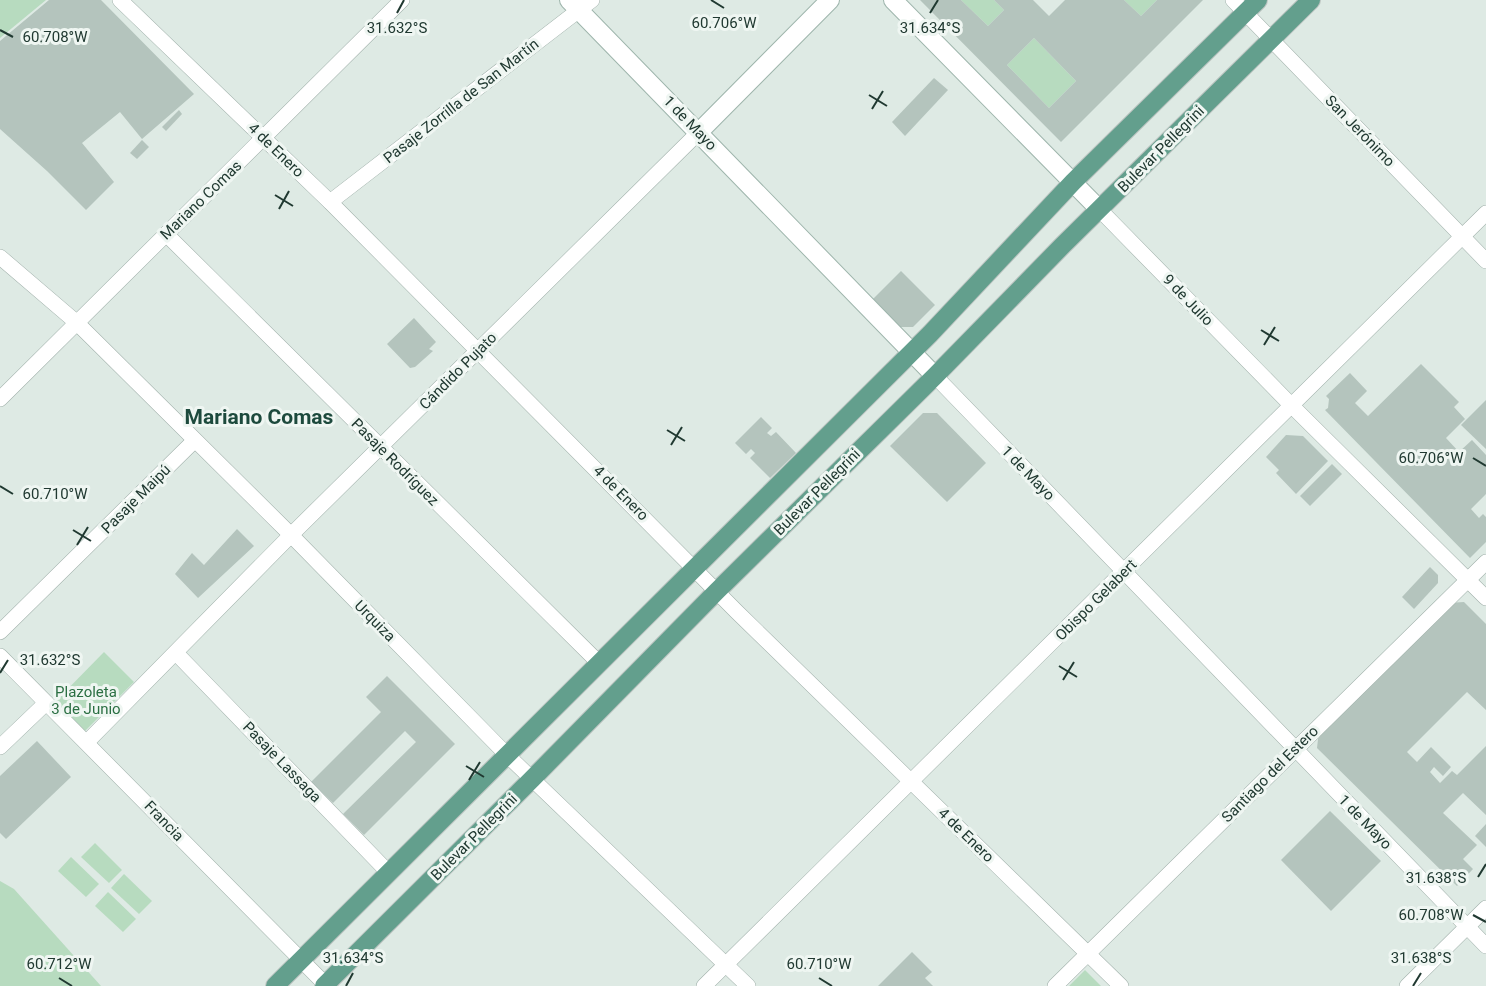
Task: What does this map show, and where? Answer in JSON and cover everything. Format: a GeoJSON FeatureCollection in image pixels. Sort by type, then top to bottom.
{"type":"FeatureCollection","features":[{"type":"Feature","properties":{"kind":"main road","name":"Cándido Pujato"},"geometry":{"type":"LineString","coordinates":[[699,132],[830,0]]}},
{"type":"Feature","properties":{"kind":"main road","name":"9 de Julio"},"geometry":{"type":"LineString","coordinates":[[893,0],[1100,210]]}},
{"type":"Feature","properties":{"kind":"main road","name":"Bulevar Pellegrini"},"geometry":{"type":"LineString","coordinates":[[326,985],[1062,246],[1311,0]]}},
{"type":"Feature","properties":{"kind":"main road","name":"1 de Mayo"},"geometry":{"type":"LineString","coordinates":[[580,3],[699,132],[909,352],[935,376]]}},
{"type":"Feature","properties":{"kind":"main road"},"geometry":{"type":"LineString","coordinates":[[275,986],[696,568],[909,352],[930,334],[1073,182],[1246,4]]}},
{"type":"Feature","properties":{"kind":"street","name":"4 de Enero"},"geometry":{"type":"LineString","coordinates":[[120,0],[330,202],[717,591],[1121,986]]}},
{"type":"Feature","properties":{"kind":"street","name":"Mariano Comas"},"geometry":{"type":"LineString","coordinates":[[0,399],[402,0]]}},
{"type":"Feature","properties":{"kind":"street","name":"Pasaje Zorrilla de San Martín"},"geometry":{"type":"LineString","coordinates":[[330,202],[580,3]]}},
{"type":"Feature","properties":{"kind":"street","name":"San Jerónimo"},"geometry":{"type":"LineString","coordinates":[[1246,4],[1272,39],[1486,261]]}},
{"type":"Feature","properties":{"kind":"street","name":"Cándido Pujato"},"geometry":{"type":"LineString","coordinates":[[87,742],[291,536],[699,132]]}},
{"type":"Feature","properties":{"kind":"street","name":"9 de Julio"},"geometry":{"type":"LineString","coordinates":[[1100,210],[1292,406],[1486,598]]}},
{"type":"Feature","properties":{"kind":"street","name":"Obispo Gelabert"},"geometry":{"type":"LineString","coordinates":[[704,986],[1486,213]]}},
{"type":"Feature","properties":{"kind":"street","name":"Pasaje Rodríguez"},"geometry":{"type":"LineString","coordinates":[[166,234],[600,664]]}},
{"type":"Feature","properties":{"kind":"street","name":"Urquiza"},"geometry":{"type":"LineString","coordinates":[[0,256],[76,322],[507,755],[748,986]]}},
{"type":"Feature","properties":{"kind":"street","name":"1 de Mayo"},"geometry":{"type":"LineString","coordinates":[[935,376],[1486,946]]}},
{"type":"Feature","properties":{"kind":"street","name":"Pasaje Maipú"},"geometry":{"type":"LineString","coordinates":[[0,632],[194,441]]}},
{"type":"Feature","properties":{"kind":"street","name":"Santiago del Estero"},"geometry":{"type":"LineString","coordinates":[[1055,986],[1486,562]]}},
{"type":"Feature","properties":{"kind":"street","name":"Pasaje Lassaga"},"geometry":{"type":"LineString","coordinates":[[176,653],[388,872]]}},
{"type":"Feature","properties":{"kind":"street","name":"Francia"},"geometry":{"type":"LineString","coordinates":[[0,656],[326,985]]}},
{"type":"Feature","properties":{"kind":"street"},"geometry":{"type":"LineString","coordinates":[[0,747],[46,703]]}},
{"type":"Feature","properties":{"kind":"street"},"geometry":{"type":"LineString","coordinates":[[1407,986],[1486,908]]}},
{"type":"Feature","properties":{"kind":"green space"},"geometry":{"type":"Polygon","coordinates":[[[0,0],[46,0],[0,38],[0,0]]]}},
{"type":"Feature","properties":{"kind":"green space"},"geometry":{"type":"Polygon","coordinates":[[[961,0],[994,0],[1004,10],[988,26],[961,0]]]}},
{"type":"Feature","properties":{"kind":"green space"},"geometry":{"type":"Polygon","coordinates":[[[1124,0],[1157,0],[1141,16],[1124,0]]]}},
{"type":"Feature","properties":{"kind":"green space"},"geometry":{"type":"Polygon","coordinates":[[[1034,38],[1076,81],[1049,108],[1007,65],[1034,38]]]}},
{"type":"Feature","properties":{"kind":"green space","name":"Plazoleta 3 de Junio"},"geometry":{"type":"Polygon","coordinates":[[[104,652],[134,682],[85,731],[56,701],[104,652]]]}},
{"type":"Feature","properties":{"kind":"green space"},"geometry":{"type":"Polygon","coordinates":[[[95,843],[122,870],[109,883],[81,857],[95,843]]]}},
{"type":"Feature","properties":{"kind":"green space"},"geometry":{"type":"Polygon","coordinates":[[[71,857],[99,884],[86,897],[58,871],[71,857]]]}},
{"type":"Feature","properties":{"kind":"green space"},"geometry":{"type":"Polygon","coordinates":[[[124,874],[152,901],[139,914],[111,888],[124,874]]]}},
{"type":"Feature","properties":{"kind":"green space"},"geometry":{"type":"Polygon","coordinates":[[[0,881],[14,889],[101,986],[0,986],[0,881]]]}},
{"type":"Feature","properties":{"kind":"green space"},"geometry":{"type":"Polygon","coordinates":[[[108,892],[136,919],[123,932],[95,906],[108,892]]]}},
{"type":"Feature","properties":{"kind":"green space"},"geometry":{"type":"Polygon","coordinates":[[[1085,970],[1101,986],[1069,986],[1085,970]]]}},
{"type":"Feature","properties":{"kind":"building"},"geometry":{"type":"Polygon","coordinates":[[[49,0],[101,0],[194,94],[142,139],[120,112],[82,143],[114,182],[86,210],[0,129],[0,41],[49,0]]]}},
{"type":"Feature","properties":{"kind":"building"},"geometry":{"type":"Polygon","coordinates":[[[920,0],[961,0],[988,26],[1004,10],[994,0],[1033,0],[1049,16],[1065,0],[1124,0],[1141,16],[1157,0],[1203,0],[1061,142],[920,0]],[[1034,38],[1007,65],[1049,108],[1076,81],[1034,38]]]}},
{"type":"Feature","properties":{"kind":"building"},"geometry":{"type":"Polygon","coordinates":[[[934,78],[948,90],[905,136],[892,122],[934,78]]]}},
{"type":"Feature","properties":{"kind":"building"},"geometry":{"type":"Polygon","coordinates":[[[179,110],[182,114],[166,131],[162,127],[179,110]]]}},
{"type":"Feature","properties":{"kind":"building"},"geometry":{"type":"Polygon","coordinates":[[[142,140],[149,147],[137,159],[130,153],[142,140]]]}},
{"type":"Feature","properties":{"kind":"building"},"geometry":{"type":"Polygon","coordinates":[[[901,271],[935,305],[913,327],[897,327],[871,301],[901,271]]]}},
{"type":"Feature","properties":{"kind":"building"},"geometry":{"type":"Polygon","coordinates":[[[414,318],[436,342],[429,349],[433,351],[415,367],[410,368],[387,344],[414,318]]]}},
{"type":"Feature","properties":{"kind":"building"},"geometry":{"type":"Polygon","coordinates":[[[1421,364],[1459,402],[1454,407],[1465,419],[1446,438],[1459,452],[1472,440],[1486,455],[1486,494],[1471,509],[1479,518],[1483,514],[1486,517],[1486,542],[1470,558],[1325,410],[1328,408],[1329,399],[1326,396],[1350,373],[1367,391],[1355,403],[1368,416],[1421,364]]]}},
{"type":"Feature","properties":{"kind":"building"},"geometry":{"type":"Polygon","coordinates":[[[1486,400],[1486,449],[1461,425],[1486,400]]]}},
{"type":"Feature","properties":{"kind":"building"},"geometry":{"type":"Polygon","coordinates":[[[923,413],[937,413],[986,463],[947,502],[890,446],[923,413]]]}},
{"type":"Feature","properties":{"kind":"building"},"geometry":{"type":"Polygon","coordinates":[[[761,417],[772,428],[767,433],[771,436],[776,432],[796,453],[770,478],[750,458],[755,453],[751,449],[746,454],[735,443],[761,417]]]}},
{"type":"Feature","properties":{"kind":"building"},"geometry":{"type":"Polygon","coordinates":[[[1286,435],[1303,436],[1328,461],[1296,494],[1276,473],[1279,470],[1266,457],[1286,435]]]}},
{"type":"Feature","properties":{"kind":"building"},"geometry":{"type":"Polygon","coordinates":[[[1332,464],[1342,474],[1310,506],[1300,496],[1332,464]]]}},
{"type":"Feature","properties":{"kind":"building"},"geometry":{"type":"Polygon","coordinates":[[[237,529],[254,546],[198,598],[175,574],[192,553],[204,565],[237,529]]]}},
{"type":"Feature","properties":{"kind":"building"},"geometry":{"type":"Polygon","coordinates":[[[1430,567],[1438,575],[1438,583],[1414,609],[1402,597],[1430,567]]]}},
{"type":"Feature","properties":{"kind":"building"},"geometry":{"type":"Polygon","coordinates":[[[1464,602],[1486,624],[1486,710],[1467,692],[1407,752],[1417,762],[1431,747],[1451,767],[1443,776],[1434,767],[1430,772],[1440,783],[1452,771],[1457,775],[1486,746],[1486,815],[1463,793],[1443,813],[1477,845],[1463,859],[1473,869],[1457,886],[1317,748],[1319,731],[1449,603],[1464,602]]]}},
{"type":"Feature","properties":{"kind":"building"},"geometry":{"type":"Polygon","coordinates":[[[387,676],[455,744],[364,835],[343,814],[416,742],[405,731],[333,803],[311,782],[381,712],[366,697],[387,676]]]}},
{"type":"Feature","properties":{"kind":"building"},"geometry":{"type":"Polygon","coordinates":[[[37,741],[71,777],[6,839],[0,833],[0,776],[37,741]]]}},
{"type":"Feature","properties":{"kind":"building"},"geometry":{"type":"Polygon","coordinates":[[[1330,811],[1381,861],[1331,911],[1281,860],[1330,811]]]}},
{"type":"Feature","properties":{"kind":"building"},"geometry":{"type":"Polygon","coordinates":[[[1486,824],[1486,847],[1475,836],[1486,824]]]}},
{"type":"Feature","properties":{"kind":"building"},"geometry":{"type":"Polygon","coordinates":[[[912,952],[932,972],[925,978],[933,986],[878,986],[912,952]]]}},
{"type":"Feature","properties":{"kind":"district","name":"Mariano Comas"},"geometry":{"type":"Point","coordinates":[259,417]}}]}
